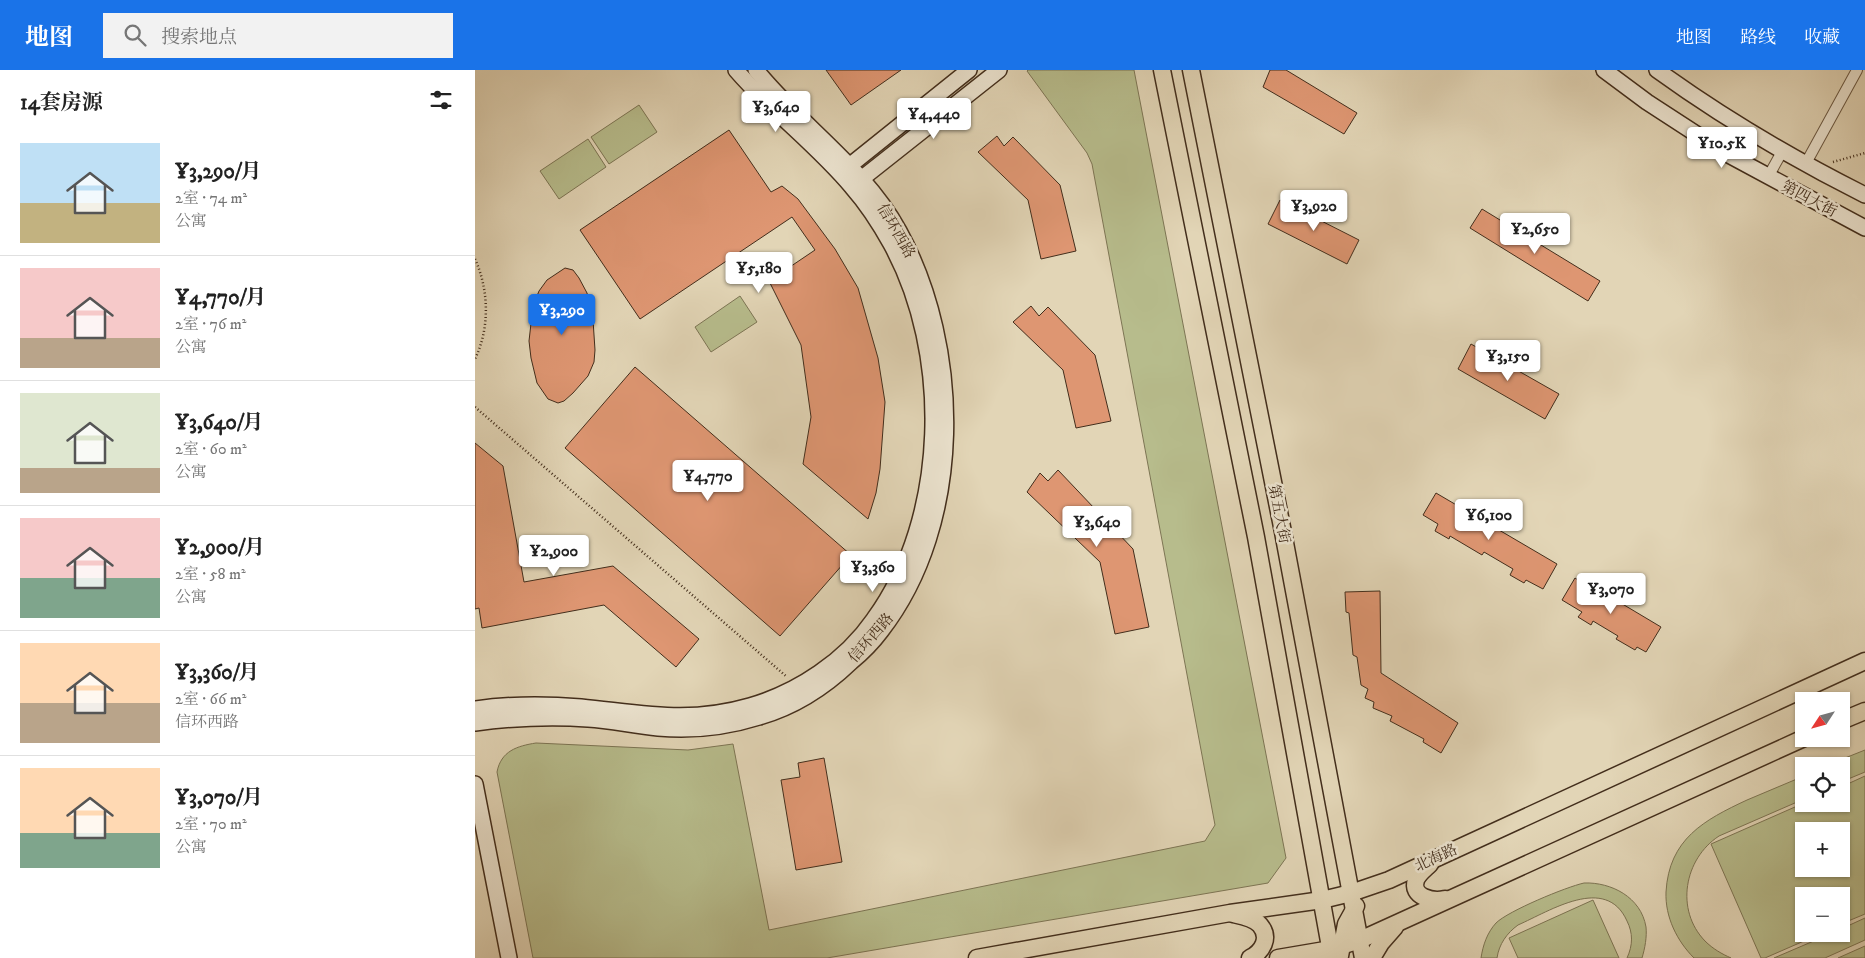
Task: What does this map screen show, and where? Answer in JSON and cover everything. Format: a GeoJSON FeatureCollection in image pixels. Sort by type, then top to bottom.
{"type":"FeatureCollection","features":[{"type":"Feature","properties":{"kind":"main road","name":"第五大街"},"geometry":{"type":"LineString","coordinates":[[1162,70],[1256,537],[1312,849],[1328,899],[1325,919],[1344,949],[1363,958]]}},
{"type":"Feature","properties":{"kind":"main road","name":"第五大街"},"geometry":{"type":"LineString","coordinates":[[1191,70],[1281,523],[1353,909],[1344,949]]}},
{"type":"Feature","properties":{"kind":"main road","name":"北海路"},"geometry":{"type":"LineString","coordinates":[[1353,909],[1366,895],[1389,880],[1865,661]]}},
{"type":"Feature","properties":{"kind":"main road"},"geometry":{"type":"LineString","coordinates":[[1850,717],[1865,711]]}},
{"type":"Feature","properties":{"kind":"main road"},"geometry":{"type":"LineString","coordinates":[[1279,958],[1344,949],[1405,919],[1795,742]]}},
{"type":"Feature","properties":{"kind":"main road"},"geometry":{"type":"LineString","coordinates":[[1341,842],[1349,860],[1361,876],[1371,880],[1389,880]]}},
{"type":"Feature","properties":{"kind":"main road"},"geometry":{"type":"LineString","coordinates":[[1439,857],[1428,866],[1416,881],[1415,886],[1418,893],[1432,900],[1457,896]]}},
{"type":"Feature","properties":{"kind":"main road"},"geometry":{"type":"LineString","coordinates":[[977,958],[1230,912],[1328,899],[1353,909],[1376,924],[1405,919]]}},
{"type":"Feature","properties":{"kind":"main road"},"geometry":{"type":"LineString","coordinates":[[1270,907],[1296,909],[1316,914],[1325,919]]}},
{"type":"Feature","properties":{"kind":"main road"},"geometry":{"type":"LineString","coordinates":[[1230,912],[1247,917],[1260,925],[1265,937],[1264,946],[1257,954],[1250,958]]}},
{"type":"Feature","properties":{"kind":"main road"},"geometry":{"type":"LineString","coordinates":[[1371,958],[1381,942],[1405,919]]}},
{"type":"Feature","properties":{"kind":"main road"},"geometry":{"type":"LineString","coordinates":[[1279,958],[1296,958]]}},
{"type":"Feature","properties":{"kind":"street"},"geometry":{"type":"LineString","coordinates":[[736,70],[769,105],[845,170]]}},
{"type":"Feature","properties":{"kind":"street"},"geometry":{"type":"LineString","coordinates":[[756,70],[845,170]]}},
{"type":"Feature","properties":{"kind":"street"},"geometry":{"type":"LineString","coordinates":[[845,170],[969,70]]}},
{"type":"Feature","properties":{"kind":"street"},"geometry":{"type":"LineString","coordinates":[[857,182],[999,70]]}},
{"type":"Feature","properties":{"kind":"street","name":"第四大街"},"geometry":{"type":"LineString","coordinates":[[1604,70],[1695,134],[1768,177],[1865,228]]}},
{"type":"Feature","properties":{"kind":"street","name":"第四大街"},"geometry":{"type":"LineString","coordinates":[[1657,70],[1712,107],[1783,150],[1865,195]]}},
{"type":"Feature","properties":{"kind":"street"},"geometry":{"type":"LineString","coordinates":[[1810,165],[1857,70]]}},
{"type":"Feature","properties":{"kind":"street"},"geometry":{"type":"LineString","coordinates":[[1768,177],[1783,150]]}},
{"type":"Feature","properties":{"kind":"street","name":"信环西路"},"geometry":{"type":"LineString","coordinates":[[475,723],[549,717],[591,719],[655,728],[682,729],[710,727],[759,717],[805,697],[833,678],[869,645],[888,622],[918,567],[938,502],[944,443],[945,396],[940,350],[930,307],[917,269],[898,229],[845,170]]}},
{"type":"Feature","properties":{"kind":"street","name":"信环西路"},"geometry":{"type":"LineString","coordinates":[[475,709],[507,706],[552,706],[664,717],[689,717],[749,706],[781,695],[815,676],[852,644],[874,620],[886,601],[908,557],[923,509],[929,473],[932,426],[931,383],[927,346],[917,307],[900,262],[866,204],[857,182]]}},
{"type":"Feature","properties":{"kind":"street"},"geometry":{"type":"LineString","coordinates":[[475,784],[509,958]]}},
{"type":"Feature","properties":{"kind":"path"},"geometry":{"type":"LineString","coordinates":[[1810,165],[1865,153]]}},
{"type":"Feature","properties":{"kind":"path"},"geometry":{"type":"LineString","coordinates":[[475,259],[485,290],[486,311],[484,332],[475,358]]}},
{"type":"Feature","properties":{"kind":"path"},"geometry":{"type":"LineString","coordinates":[[475,406],[797,686]]}},
{"type":"Feature","properties":{"kind":"green space"},"geometry":{"type":"Polygon","coordinates":[[[1028,70],[1134,70],[1286,858],[1268,883],[827,958],[533,958],[497,772],[506,754],[516,748],[529,744],[688,750],[733,744],[769,930],[1205,841],[1215,825],[1092,164],[1087,153],[1028,70]]]}},
{"type":"Feature","properties":{"kind":"green space"},"geometry":{"type":"Polygon","coordinates":[[[639,105],[657,132],[609,164],[591,137],[639,105]]]}},
{"type":"Feature","properties":{"kind":"green space"},"geometry":{"type":"Polygon","coordinates":[[[588,139],[606,167],[559,199],[540,171],[588,139]]]}},
{"type":"Feature","properties":{"kind":"green space"},"geometry":{"type":"Polygon","coordinates":[[[740,296],[757,322],[711,352],[695,327],[740,296]]]}},
{"type":"Feature","properties":{"kind":"green space"},"geometry":{"type":"Polygon","coordinates":[[[1865,750],[1865,772],[1850,778],[1850,757],[1848,757],[1865,750]]]}},
{"type":"Feature","properties":{"kind":"green space"},"geometry":{"type":"Polygon","coordinates":[[[1865,776],[1865,914],[1850,920],[1850,887],[1795,887],[1795,942],[1802,942],[1761,958],[1711,844],[1795,807],[1795,812],[1850,812],[1850,783],[1865,776]]]}},
{"type":"Feature","properties":{"kind":"green space"},"geometry":{"type":"Polygon","coordinates":[[[1795,780],[1795,803],[1719,836],[1707,846],[1698,858],[1691,871],[1688,886],[1687,900],[1690,915],[1696,929],[1705,941],[1731,958],[1694,958],[1682,944],[1673,928],[1666,901],[1669,874],[1674,858],[1682,845],[1703,824],[1747,800],[1795,780]]]}},
{"type":"Feature","properties":{"kind":"green space"},"geometry":{"type":"Polygon","coordinates":[[[1584,883],[1604,885],[1623,893],[1638,907],[1646,927],[1642,958],[1627,958],[1631,944],[1631,935],[1627,921],[1618,907],[1606,900],[1592,898],[1561,905],[1518,925],[1504,939],[1497,958],[1481,958],[1488,935],[1502,918],[1538,900],[1584,883]]]}},
{"type":"Feature","properties":{"kind":"green space"},"geometry":{"type":"Polygon","coordinates":[[[1593,900],[1619,958],[1518,958],[1509,938],[1593,900]]]}},
{"type":"Feature","properties":{"kind":"green space"},"geometry":{"type":"Polygon","coordinates":[[[1865,918],[1865,940],[1825,958],[1774,958],[1811,942],[1850,942],[1850,925],[1865,918]]]}},
{"type":"Feature","properties":{"kind":"green space"},"geometry":{"type":"Polygon","coordinates":[[[1865,946],[1865,958],[1838,958],[1865,946]]]}},
{"type":"Feature","properties":{"kind":"building"},"geometry":{"type":"Polygon","coordinates":[[[826,70],[901,70],[851,105],[826,70]]]}},
{"type":"Feature","properties":{"kind":"building"},"geometry":{"type":"Polygon","coordinates":[[[1270,70],[1286,70],[1357,113],[1344,134],[1263,87],[1270,70]]]}},
{"type":"Feature","properties":{"kind":"building"},"geometry":{"type":"Polygon","coordinates":[[[729,130],[771,192],[782,186],[798,199],[835,249],[858,288],[878,358],[885,402],[880,469],[876,493],[868,519],[803,464],[811,417],[801,345],[769,281],[815,250],[792,217],[640,319],[580,230],[729,130]]]}},
{"type":"Feature","properties":{"kind":"building"},"geometry":{"type":"Polygon","coordinates":[[[997,136],[1004,146],[1013,137],[1060,185],[1076,251],[1041,259],[1028,200],[978,152],[997,136]]]}},
{"type":"Feature","properties":{"kind":"building"},"geometry":{"type":"Polygon","coordinates":[[[1280,200],[1359,240],[1347,264],[1268,224],[1280,200]]]}},
{"type":"Feature","properties":{"kind":"building"},"geometry":{"type":"Polygon","coordinates":[[[1482,209],[1600,281],[1588,301],[1470,228],[1482,209]]]}},
{"type":"Feature","properties":{"kind":"building"},"geometry":{"type":"Polygon","coordinates":[[[565,268],[573,270],[587,293],[593,320],[595,350],[594,362],[588,376],[573,393],[564,401],[558,403],[548,399],[537,383],[529,341],[533,306],[539,291],[547,280],[565,268]]]}},
{"type":"Feature","properties":{"kind":"building"},"geometry":{"type":"Polygon","coordinates":[[[1031,306],[1039,316],[1048,307],[1095,355],[1111,421],[1076,428],[1063,370],[1013,322],[1031,306]]]}},
{"type":"Feature","properties":{"kind":"building"},"geometry":{"type":"Polygon","coordinates":[[[1471,344],[1559,394],[1545,419],[1458,369],[1471,344]]]}},
{"type":"Feature","properties":{"kind":"building"},"geometry":{"type":"Polygon","coordinates":[[[635,367],[851,555],[780,636],[565,448],[635,367]]]}},
{"type":"Feature","properties":{"kind":"building"},"geometry":{"type":"Polygon","coordinates":[[[475,443],[503,466],[524,582],[613,566],[699,639],[676,667],[604,605],[482,628],[479,608],[475,609],[475,443]]]}},
{"type":"Feature","properties":{"kind":"building"},"geometry":{"type":"Polygon","coordinates":[[[1058,470],[1133,549],[1149,627],[1115,634],[1100,562],[1027,492],[1040,473],[1048,481],[1058,470]]]}},
{"type":"Feature","properties":{"kind":"building"},"geometry":{"type":"Polygon","coordinates":[[[1436,493],[1557,564],[1543,589],[1526,580],[1524,583],[1510,575],[1513,569],[1484,552],[1482,555],[1450,536],[1449,539],[1435,531],[1438,524],[1423,515],[1436,493]]]}},
{"type":"Feature","properties":{"kind":"building"},"geometry":{"type":"Polygon","coordinates":[[[1575,578],[1587,586],[1590,581],[1606,591],[1604,593],[1661,627],[1646,652],[1637,647],[1635,650],[1616,639],[1618,636],[1593,621],[1591,625],[1578,617],[1582,612],[1562,600],[1575,578]]]}},
{"type":"Feature","properties":{"kind":"building"},"geometry":{"type":"Polygon","coordinates":[[[1380,591],[1381,673],[1458,723],[1441,753],[1423,742],[1424,739],[1390,721],[1392,716],[1373,708],[1374,702],[1365,698],[1368,689],[1361,685],[1357,657],[1353,655],[1349,613],[1346,612],[1345,592],[1380,591]]]}},
{"type":"Feature","properties":{"kind":"building"},"geometry":{"type":"Polygon","coordinates":[[[824,758],[842,862],[796,870],[781,780],[800,777],[798,763],[824,758]]]}}]}
